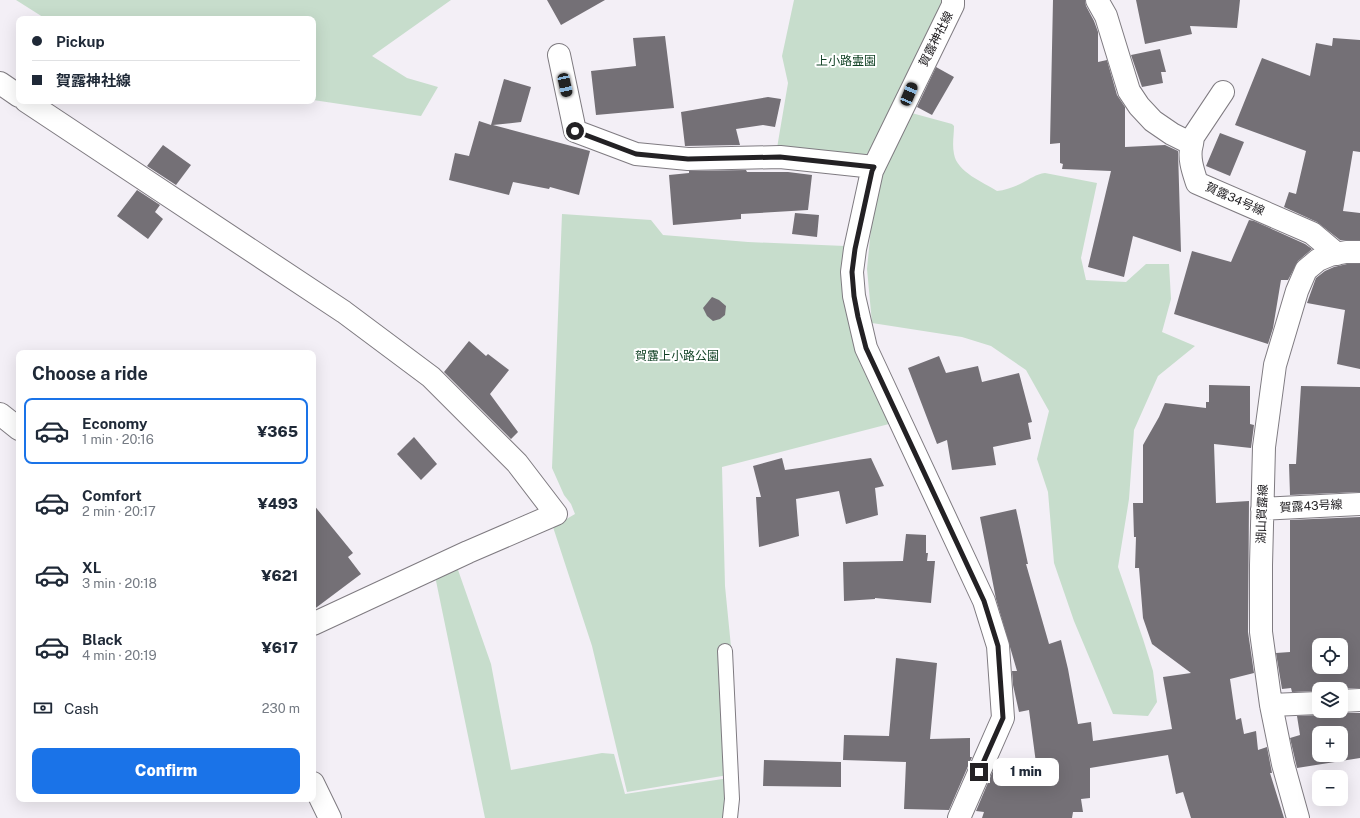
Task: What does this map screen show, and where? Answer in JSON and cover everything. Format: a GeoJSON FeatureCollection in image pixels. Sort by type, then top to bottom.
{"type":"FeatureCollection","features":[{"type":"Feature","properties":{"kind":"street","name":"賀露神社線"},"geometry":{"type":"LineString","coordinates":[[953,0],[953,5],[927,55],[904,107],[872,171],[855,249],[852,272],[854,296],[866,348],[984,601],[998,646],[1003,718],[959,818]]}},
{"type":"Feature","properties":{"kind":"street"},"geometry":{"type":"LineString","coordinates":[[1097,0],[1106,16],[1129,91],[1153,121],[1172,134],[1192,144],[1193,137],[1223,92]]}},
{"type":"Feature","properties":{"kind":"street"},"geometry":{"type":"LineString","coordinates":[[559,55],[575,131],[636,154],[688,159],[780,157],[874,167]]}},
{"type":"Feature","properties":{"kind":"street"},"geometry":{"type":"LineString","coordinates":[[0,83],[16,94]]}},
{"type":"Feature","properties":{"kind":"street"},"geometry":{"type":"LineString","coordinates":[[31,104],[344,312],[432,377],[517,464],[556,514],[468,552],[316,623]]}},
{"type":"Feature","properties":{"kind":"street","name":"賀露34号線"},"geometry":{"type":"LineString","coordinates":[[1192,144],[1190,149],[1191,166],[1197,182],[1312,233],[1337,254]]}},
{"type":"Feature","properties":{"kind":"street","name":"湖山賀露線"},"geometry":{"type":"LineString","coordinates":[[1298,818],[1282,764],[1271,705],[1261,632],[1264,447],[1274,364],[1297,291],[1306,270],[1318,260],[1346,252],[1360,252]]}},
{"type":"Feature","properties":{"kind":"street"},"geometry":{"type":"LineString","coordinates":[[0,414],[16,427]]}},
{"type":"Feature","properties":{"kind":"street","name":"賀露43号線"},"geometry":{"type":"LineString","coordinates":[[1262,509],[1360,504]]}},
{"type":"Feature","properties":{"kind":"street"},"geometry":{"type":"LineString","coordinates":[[1348,701],[1360,700]]}},
{"type":"Feature","properties":{"kind":"street"},"geometry":{"type":"LineString","coordinates":[[1271,705],[1312,703]]}},
{"type":"Feature","properties":{"kind":"street"},"geometry":{"type":"LineString","coordinates":[[316,789],[330,818]]}},
{"type":"Feature","properties":{"kind":"lane"},"geometry":{"type":"LineString","coordinates":[[725,651],[732,799],[730,818]]}},
{"type":"Feature","properties":{"kind":"green space"},"geometry":{"type":"Polygon","coordinates":[[[16,0],[451,0],[372,56],[407,78],[438,87],[421,116],[316,100],[316,16],[41,16],[16,0]]]}},
{"type":"Feature","properties":{"kind":"green space","name":"上小路霊園"},"geometry":{"type":"Polygon","coordinates":[[[794,0],[944,0],[877,139],[866,155],[854,157],[777,148],[788,83],[782,56],[794,0]]]}},
{"type":"Feature","properties":{"kind":"green space"},"geometry":{"type":"Polygon","coordinates":[[[908,112],[952,124],[954,126],[954,154],[960,166],[971,176],[997,191],[1013,187],[1045,173],[1097,183],[1081,258],[1086,280],[1126,282],[1146,264],[1169,264],[1171,299],[1162,332],[1195,346],[1158,376],[1134,430],[1129,499],[1118,567],[1153,671],[1157,702],[1148,716],[1113,714],[1074,621],[1054,563],[1048,492],[1037,459],[1049,411],[1026,370],[991,346],[962,337],[872,323],[867,269],[873,207],[883,170],[908,112]]]}},
{"type":"Feature","properties":{"kind":"green space","name":"賀露上小路公園"},"geometry":{"type":"Polygon","coordinates":[[[562,214],[651,220],[663,235],[748,242],[845,246],[865,368],[889,424],[722,467],[725,586],[732,657],[722,657],[728,775],[627,792],[592,646],[553,527],[575,514],[571,504],[564,495],[552,468],[562,214]]]}},
{"type":"Feature","properties":{"kind":"green space"},"geometry":{"type":"Polygon","coordinates":[[[457,567],[491,664],[511,770],[602,753],[614,754],[625,794],[729,778],[723,818],[485,818],[435,576],[457,567]]]}},
{"type":"Feature","properties":{"kind":"building"},"geometry":{"type":"Polygon","coordinates":[[[547,0],[605,0],[561,25],[547,0]]]}},
{"type":"Feature","properties":{"kind":"building"},"geometry":{"type":"Polygon","coordinates":[[[1053,0],[1085,0],[1086,6],[1098,32],[1098,62],[1107,60],[1117,95],[1125,107],[1125,147],[1165,145],[1178,151],[1181,252],[1133,236],[1124,277],[1088,267],[1111,171],[1062,169],[1063,164],[1060,163],[1060,143],[1050,144],[1053,0]]]}},
{"type":"Feature","properties":{"kind":"building"},"geometry":{"type":"Polygon","coordinates":[[[1136,0],[1240,0],[1237,28],[1190,26],[1192,34],[1145,44],[1136,0]]]}},
{"type":"Feature","properties":{"kind":"building"},"geometry":{"type":"Polygon","coordinates":[[[665,36],[674,108],[596,115],[591,71],[636,66],[633,38],[665,36]]]}},
{"type":"Feature","properties":{"kind":"building"},"geometry":{"type":"Polygon","coordinates":[[[1333,38],[1360,40],[1360,152],[1353,151],[1343,211],[1360,213],[1360,240],[1340,240],[1317,222],[1284,207],[1289,192],[1296,194],[1306,151],[1235,125],[1262,58],[1310,76],[1316,43],[1332,46],[1333,38]]]}},
{"type":"Feature","properties":{"kind":"building"},"geometry":{"type":"Polygon","coordinates":[[[1160,49],[1166,72],[1161,72],[1163,83],[1142,87],[1131,55],[1160,49]]]}},
{"type":"Feature","properties":{"kind":"building"},"geometry":{"type":"Polygon","coordinates":[[[936,67],[954,77],[932,115],[917,107],[936,67]]]}},
{"type":"Feature","properties":{"kind":"building"},"geometry":{"type":"Polygon","coordinates":[[[504,79],[531,87],[521,122],[493,125],[590,151],[579,195],[550,187],[549,189],[513,182],[509,195],[449,180],[455,153],[469,156],[479,121],[491,125],[504,79]]]}},
{"type":"Feature","properties":{"kind":"building"},"geometry":{"type":"Polygon","coordinates":[[[768,97],[781,99],[775,127],[763,125],[736,129],[740,145],[685,146],[681,112],[768,97]]]}},
{"type":"Feature","properties":{"kind":"building"},"geometry":{"type":"Polygon","coordinates":[[[1220,133],[1244,142],[1230,176],[1206,166],[1220,133]]]}},
{"type":"Feature","properties":{"kind":"building"},"geometry":{"type":"Polygon","coordinates":[[[163,145],[191,165],[176,185],[147,166],[163,145]]]}},
{"type":"Feature","properties":{"kind":"building"},"geometry":{"type":"Polygon","coordinates":[[[746,170],[747,172],[788,172],[812,175],[808,210],[741,214],[741,219],[673,225],[669,175],[689,173],[689,171],[746,170]]]}},
{"type":"Feature","properties":{"kind":"building"},"geometry":{"type":"Polygon","coordinates":[[[137,190],[160,205],[155,212],[163,219],[148,239],[117,216],[137,190]]]}},
{"type":"Feature","properties":{"kind":"building"},"geometry":{"type":"Polygon","coordinates":[[[795,213],[819,215],[817,237],[792,234],[795,213]]]}},
{"type":"Feature","properties":{"kind":"building"},"geometry":{"type":"Polygon","coordinates":[[[1249,220],[1305,244],[1312,249],[1298,261],[1288,280],[1281,280],[1273,328],[1268,344],[1174,314],[1192,251],[1231,262],[1249,220]]]}},
{"type":"Feature","properties":{"kind":"building"},"geometry":{"type":"Polygon","coordinates":[[[1347,264],[1360,264],[1360,369],[1337,364],[1345,310],[1307,303],[1316,278],[1325,271],[1347,264]]]}},
{"type":"Feature","properties":{"kind":"building"},"geometry":{"type":"Polygon","coordinates":[[[712,297],[719,300],[726,306],[725,315],[720,319],[713,321],[707,316],[703,308],[712,297]]]}},
{"type":"Feature","properties":{"kind":"building"},"geometry":{"type":"Polygon","coordinates":[[[469,341],[486,356],[488,354],[509,370],[490,394],[518,432],[511,439],[444,372],[469,341]]]}},
{"type":"Feature","properties":{"kind":"building"},"geometry":{"type":"Polygon","coordinates":[[[939,356],[946,373],[978,366],[982,382],[1019,373],[1032,422],[1028,423],[1031,439],[993,447],[996,465],[952,470],[947,440],[937,444],[908,368],[939,356]]]}},
{"type":"Feature","properties":{"kind":"building"},"geometry":{"type":"Polygon","coordinates":[[[1209,385],[1250,386],[1250,424],[1254,425],[1251,448],[1214,444],[1216,503],[1249,501],[1248,632],[1254,673],[1230,679],[1236,720],[1241,718],[1244,734],[1256,731],[1258,750],[1267,747],[1272,773],[1270,773],[1284,818],[1191,818],[1183,792],[1176,794],[1168,755],[1090,768],[1090,798],[1081,799],[1083,812],[1073,812],[1072,818],[982,818],[984,812],[976,811],[998,759],[1036,763],[1029,710],[1019,712],[1013,685],[1012,671],[1017,671],[996,599],[980,517],[1016,509],[1028,564],[1026,564],[1049,644],[1061,640],[1078,724],[1091,722],[1093,741],[1172,729],[1163,677],[1191,673],[1152,644],[1143,618],[1139,568],[1135,568],[1136,537],[1134,537],[1133,503],[1143,503],[1143,445],[1165,403],[1206,408],[1206,402],[1209,402],[1209,385]]]}},
{"type":"Feature","properties":{"kind":"building"},"geometry":{"type":"Polygon","coordinates":[[[1301,386],[1360,387],[1360,492],[1290,495],[1289,464],[1296,464],[1301,386]]]}},
{"type":"Feature","properties":{"kind":"building"},"geometry":{"type":"Polygon","coordinates":[[[414,437],[437,464],[421,480],[397,454],[414,437]]]}},
{"type":"Feature","properties":{"kind":"building"},"geometry":{"type":"Polygon","coordinates":[[[782,458],[785,470],[871,458],[884,486],[875,488],[878,515],[846,524],[839,491],[796,499],[799,536],[759,547],[756,497],[761,497],[753,466],[782,458]]]}},
{"type":"Feature","properties":{"kind":"building"},"geometry":{"type":"Polygon","coordinates":[[[316,508],[353,553],[348,557],[361,574],[316,608],[316,508]]]}},
{"type":"Feature","properties":{"kind":"building"},"geometry":{"type":"Polygon","coordinates":[[[1360,517],[1360,688],[1348,688],[1348,682],[1312,682],[1312,691],[1292,692],[1291,688],[1282,689],[1276,653],[1290,652],[1290,520],[1360,517]]]}},
{"type":"Feature","properties":{"kind":"building"},"geometry":{"type":"Polygon","coordinates":[[[906,534],[926,535],[926,553],[928,553],[927,561],[935,561],[931,603],[875,598],[844,601],[843,562],[903,561],[906,534]]]}},
{"type":"Feature","properties":{"kind":"building"},"geometry":{"type":"Polygon","coordinates":[[[896,658],[937,663],[930,739],[970,738],[970,757],[972,757],[949,810],[904,809],[906,762],[843,760],[844,735],[889,736],[896,658]]]}},
{"type":"Feature","properties":{"kind":"building"},"geometry":{"type":"Polygon","coordinates":[[[1348,713],[1360,713],[1360,758],[1348,760],[1348,726],[1312,726],[1312,762],[1335,762],[1297,768],[1290,738],[1300,735],[1297,716],[1312,715],[1312,718],[1348,718],[1348,713]]]}},
{"type":"Feature","properties":{"kind":"building"},"geometry":{"type":"Polygon","coordinates":[[[764,760],[841,762],[841,787],[763,786],[764,760]]]}},
{"type":"Feature","properties":{"kind":"route"},"geometry":{"type":"LineString","coordinates":[[575,131],[636,154],[688,159],[780,157],[874,167],[855,249],[852,272],[854,296],[866,348],[984,601],[998,646],[1003,718],[979,772]]}}]}
